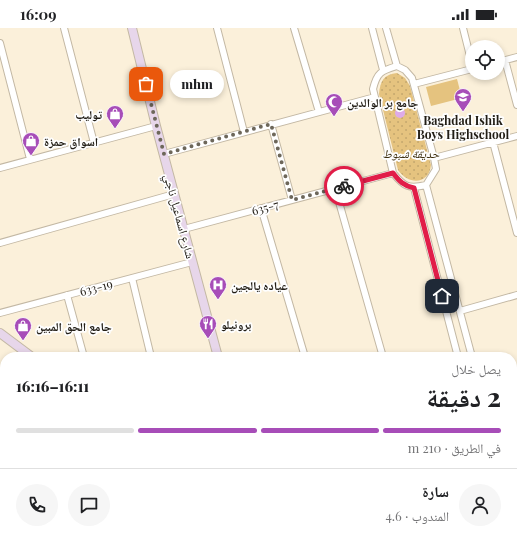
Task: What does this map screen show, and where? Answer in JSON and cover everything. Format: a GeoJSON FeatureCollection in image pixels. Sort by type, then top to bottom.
{"type":"FeatureCollection","features":[{"type":"Feature","properties":{"kind":"street"},"geometry":{"type":"LineString","coordinates":[[64,28],[94,142]]}},
{"type":"Feature","properties":{"kind":"street","name":"شارع اسماعيل ناجي"},"geometry":{"type":"LineString","coordinates":[[132,28],[156,126],[217,352]]}},
{"type":"Feature","properties":{"kind":"street"},"geometry":{"type":"LineString","coordinates":[[217,28],[244,132]]}},
{"type":"Feature","properties":{"kind":"street"},"geometry":{"type":"LineString","coordinates":[[294,28],[319,112]]}},
{"type":"Feature","properties":{"kind":"street"},"geometry":{"type":"LineString","coordinates":[[372,28],[383,70]]}},
{"type":"Feature","properties":{"kind":"street"},"geometry":{"type":"LineString","coordinates":[[386,28],[396,66]]}},
{"type":"Feature","properties":{"kind":"street"},"geometry":{"type":"LineString","coordinates":[[463,28],[466,40]]}},
{"type":"Feature","properties":{"kind":"street"},"geometry":{"type":"LineString","coordinates":[[0,43],[30,159]]}},
{"type":"Feature","properties":{"kind":"street"},"geometry":{"type":"LineString","coordinates":[[517,57],[505,60],[517,105]]}},
{"type":"Feature","properties":{"kind":"street"},"geometry":{"type":"LineString","coordinates":[[396,66],[405,70],[412,78],[436,169],[426,185],[414,188],[407,186],[400,181],[393,173],[373,89],[377,77],[383,70],[396,66]]}},
{"type":"Feature","properties":{"kind":"street"},"geometry":{"type":"LineString","coordinates":[[414,84],[465,71]]}},
{"type":"Feature","properties":{"kind":"street"},"geometry":{"type":"LineString","coordinates":[[164,154],[375,97]]}},
{"type":"Feature","properties":{"kind":"street"},"geometry":{"type":"LineString","coordinates":[[271,124],[292,200]]}},
{"type":"Feature","properties":{"kind":"street"},"geometry":{"type":"LineString","coordinates":[[0,168],[156,126]]}},
{"type":"Feature","properties":{"kind":"street"},"geometry":{"type":"LineString","coordinates":[[434,158],[517,136]]}},
{"type":"Feature","properties":{"kind":"street"},"geometry":{"type":"LineString","coordinates":[[493,142],[517,233]]}},
{"type":"Feature","properties":{"kind":"street","name":"635-7"},"geometry":{"type":"LineString","coordinates":[[184,229],[393,173]]}},
{"type":"Feature","properties":{"kind":"street"},"geometry":{"type":"LineString","coordinates":[[426,185],[471,352]]}},
{"type":"Feature","properties":{"kind":"street"},"geometry":{"type":"LineString","coordinates":[[335,188],[381,352]]}},
{"type":"Feature","properties":{"kind":"street"},"geometry":{"type":"LineString","coordinates":[[414,188],[457,352]]}},
{"type":"Feature","properties":{"kind":"street"},"geometry":{"type":"LineString","coordinates":[[0,243],[174,194]]}},
{"type":"Feature","properties":{"kind":"street"},"geometry":{"type":"LineString","coordinates":[[261,208],[304,352]]}},
{"type":"Feature","properties":{"kind":"street","name":"633-19"},"geometry":{"type":"LineString","coordinates":[[0,313],[192,262]]}},
{"type":"Feature","properties":{"kind":"street"},"geometry":{"type":"LineString","coordinates":[[132,278],[150,352]]}},
{"type":"Feature","properties":{"kind":"street"},"geometry":{"type":"LineString","coordinates":[[67,295],[83,352]]}},
{"type":"Feature","properties":{"kind":"street"},"geometry":{"type":"LineString","coordinates":[[460,311],[517,296]]}},
{"type":"Feature","properties":{"kind":"street"},"geometry":{"type":"LineString","coordinates":[[0,333],[25,352]]}},
{"type":"Feature","properties":{"kind":"green space","name":"حديقة شبوط"},"geometry":{"type":"Polygon","coordinates":[[[397,73],[405,78],[410,86],[431,165],[426,176],[418,181],[407,178],[398,170],[379,94],[380,85],[384,79],[389,75],[397,73]]]}},
{"type":"Feature","properties":{"kind":"green space"},"geometry":{"type":"Polygon","coordinates":[[[457,79],[462,98],[431,106],[426,87],[457,79]]]}},
{"type":"Feature","properties":{"kind":"shaded area"},"geometry":{"type":"Polygon","coordinates":[[[400,108],[405,113],[400,118],[395,113],[400,108]]]}},
{"type":"Feature","properties":{"kind":"way so far"},"geometry":{"type":"LineString","coordinates":[[146,84],[164,154],[271,124],[292,200],[344,186]]}},
{"type":"Feature","properties":{"kind":"place","name":"mhm"},"geometry":{"type":"Point","coordinates":[146,84]}},
{"type":"Feature","properties":{"kind":"place","name":"Baghdad Ishik Boys Highschool"},"geometry":{"type":"Point","coordinates":[463,112]}},
{"type":"Feature","properties":{"kind":"place","name":"جامع بر الوالدين"},"geometry":{"type":"Point","coordinates":[334,117]}},
{"type":"Feature","properties":{"kind":"place","name":"توليب"},"geometry":{"type":"Point","coordinates":[115,129]}},
{"type":"Feature","properties":{"kind":"place","name":"اسواق حمزة"},"geometry":{"type":"Point","coordinates":[31,156]}},
{"type":"Feature","properties":{"kind":"place","name":"عياده يالجين"},"geometry":{"type":"Point","coordinates":[218,300]}},
{"type":"Feature","properties":{"kind":"place","name":"برونيلو"},"geometry":{"type":"Point","coordinates":[208,339]}},
{"type":"Feature","properties":{"kind":"place","name":"جامع الحق المبين"},"geometry":{"type":"Point","coordinates":[23,341]}},
{"type":"Feature","properties":{"kind":"route"},"geometry":{"type":"LineString","coordinates":[[344,186],[393,173],[400,181],[407,186],[414,188],[442,296]]}}]}
